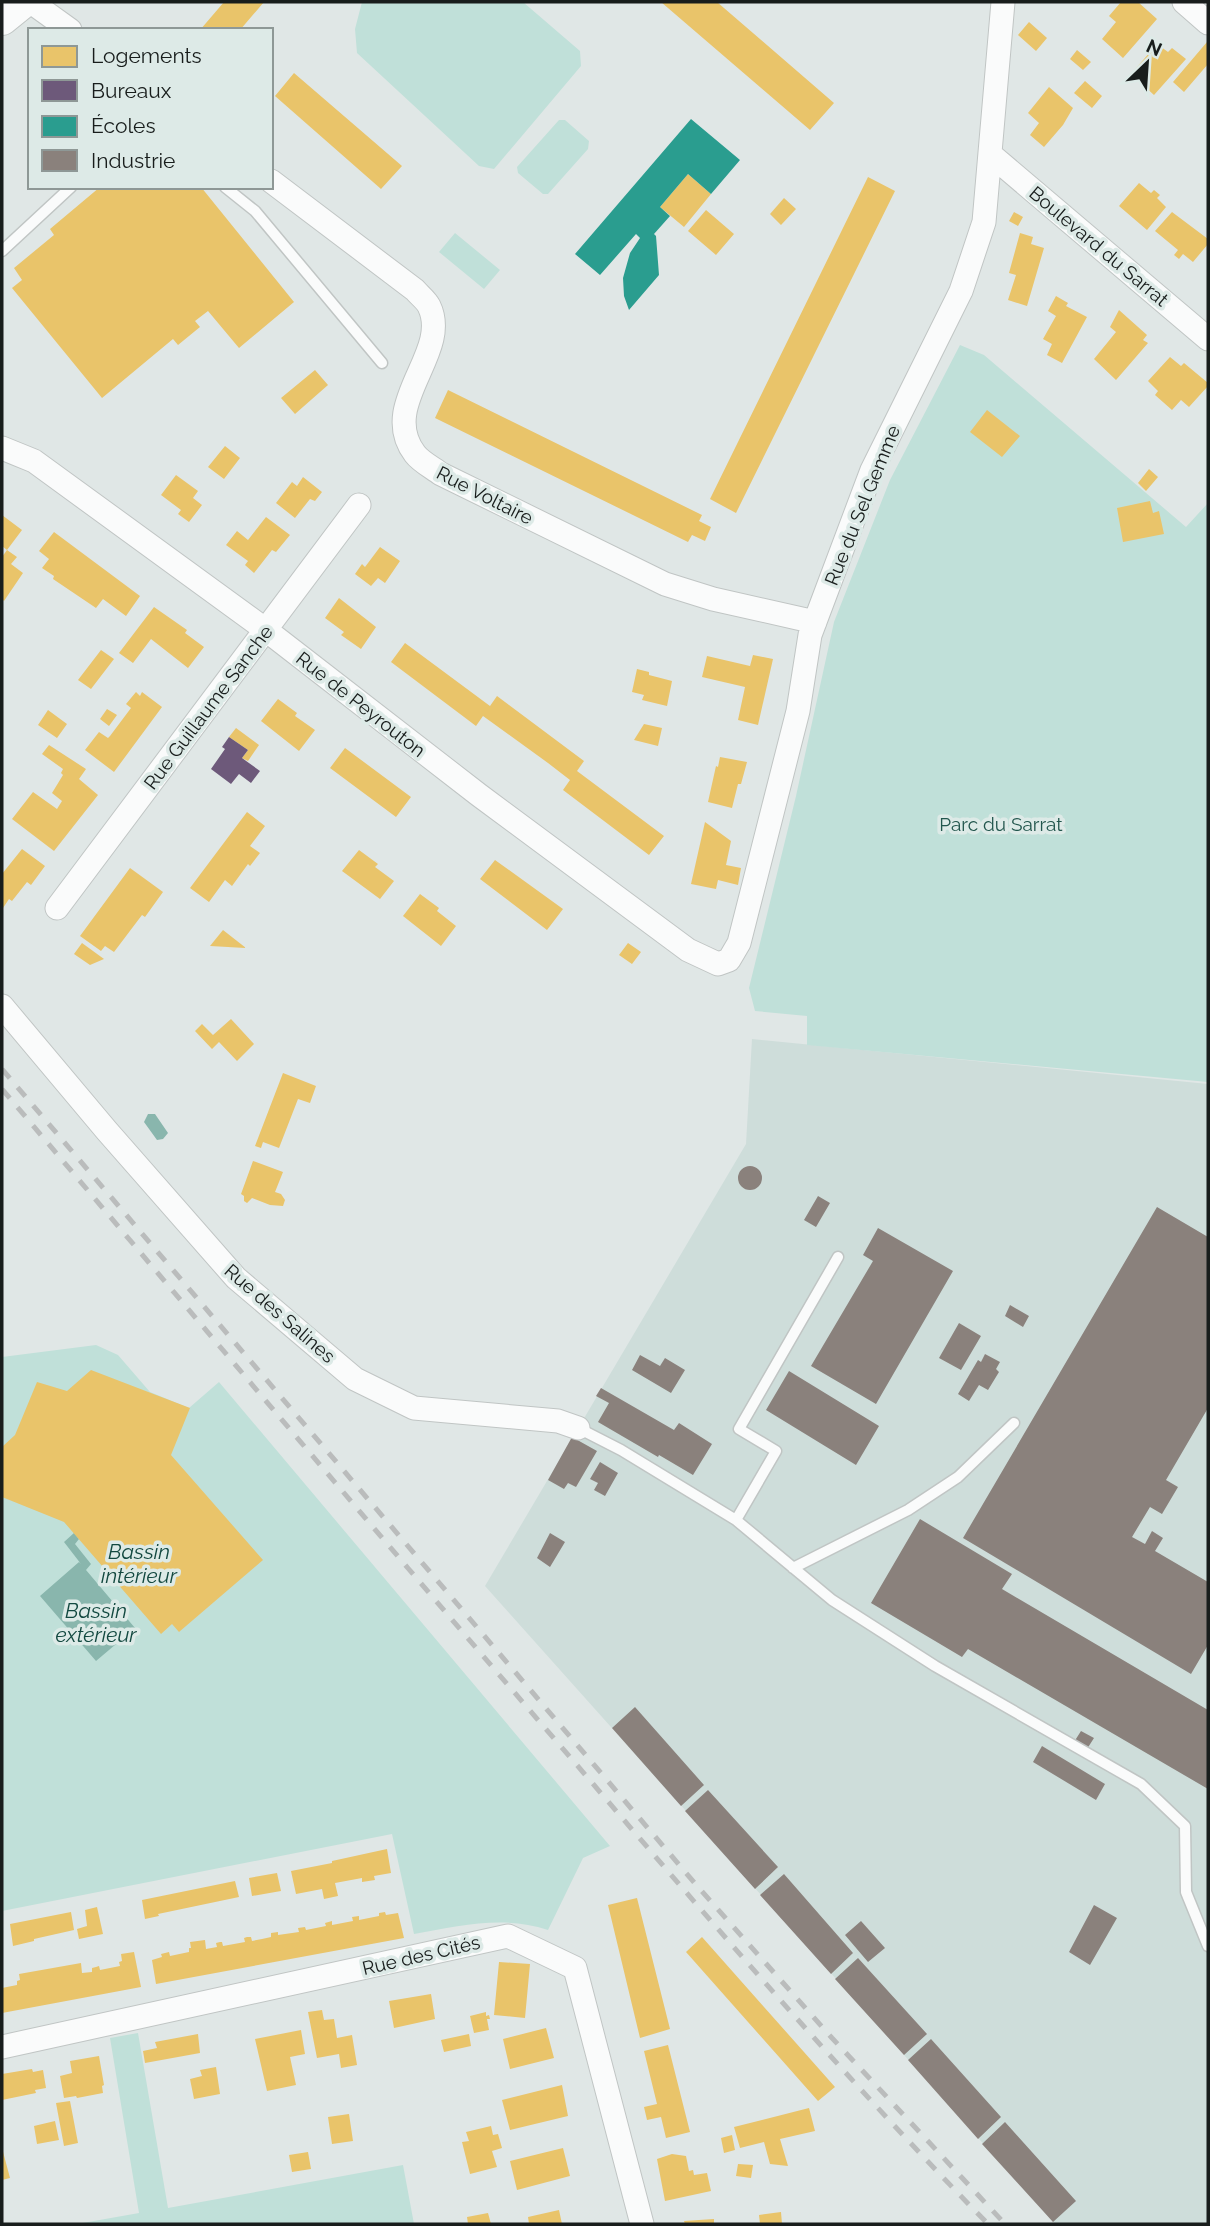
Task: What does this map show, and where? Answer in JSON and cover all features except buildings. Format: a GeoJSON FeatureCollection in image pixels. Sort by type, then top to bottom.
{"type":"FeatureCollection","features":[{"type":"Feature","properties":{"kind":"main road"},"geometry":{"type":"LineString","coordinates":[[2,19],[23,2]]}},
{"type":"Feature","properties":{"kind":"street"},"geometry":{"type":"LineString","coordinates":[[31,2],[67,28]]}},
{"type":"Feature","properties":{"kind":"street","name":"Rue du Sel Gemme"},"geometry":{"type":"LineString","coordinates":[[718,964],[729,960],[739,943],[798,711],[810,635],[872,470],[961,291],[984,222],[1003,2]]}},
{"type":"Feature","properties":{"kind":"street"},"geometry":{"type":"LineString","coordinates":[[1184,2],[1208,23]]}},
{"type":"Feature","properties":{"kind":"street","name":"Boulevard du Sarrat"},"geometry":{"type":"LineString","coordinates":[[989,154],[1208,338]]}},
{"type":"Feature","properties":{"kind":"street","name":"Rue Voltaire"},"geometry":{"type":"LineString","coordinates":[[273,183],[415,290],[428,305],[434,324],[432,339],[403,415],[404,432],[416,455],[441,474],[665,584],[713,599],[815,622]]}},
{"type":"Feature","properties":{"kind":"street","name":"Rue de Peyrouton"},"geometry":{"type":"LineString","coordinates":[[2,448],[34,461],[266,631],[479,795],[688,950],[718,964]]}},
{"type":"Feature","properties":{"kind":"street","name":"Rue Guillaume Sanche"},"geometry":{"type":"LineString","coordinates":[[57,908],[359,505]]}},
{"type":"Feature","properties":{"kind":"street","name":"Rue des Salines"},"geometry":{"type":"LineString","coordinates":[[2,1006],[107,1132],[236,1278],[355,1379],[414,1408],[558,1421],[578,1428]]}},
{"type":"Feature","properties":{"kind":"street","name":"Rue des Cités"},"geometry":{"type":"LineString","coordinates":[[2,2047],[508,1936],[575,1968],[642,2224]]}},
{"type":"Feature","properties":{"kind":"lane"},"geometry":{"type":"LineString","coordinates":[[2,251],[69,189]]}},
{"type":"Feature","properties":{"kind":"lane"},"geometry":{"type":"LineString","coordinates":[[228,189],[255,211],[382,363]]}},
{"type":"Feature","properties":{"kind":"lane"},"geometry":{"type":"LineString","coordinates":[[736,1520],[776,1451],[739,1429],[838,1257]]}},
{"type":"Feature","properties":{"kind":"lane"},"geometry":{"type":"LineString","coordinates":[[793,1568],[908,1510],[958,1477],[1014,1423]]}},
{"type":"Feature","properties":{"kind":"lane"},"geometry":{"type":"LineString","coordinates":[[578,1428],[621,1450],[736,1520],[832,1600],[935,1666],[1141,1784],[1185,1826],[1186,1892],[1208,1946]]}},
{"type":"Feature","properties":{"kind":"shaded area"},"geometry":{"type":"Polygon","coordinates":[[[752,1039],[1208,1084],[1208,2224],[1055,2224],[485,1586],[746,1144],[752,1039]]]}},
{"type":"Feature","properties":{"kind":"green space"},"geometry":{"type":"Polygon","coordinates":[[[362,2],[523,2],[580,51],[581,66],[494,169],[479,166],[357,53],[355,29],[362,2]]]}},
{"type":"Feature","properties":{"kind":"green space"},"geometry":{"type":"Polygon","coordinates":[[[559,120],[565,120],[589,141],[588,149],[548,194],[543,194],[518,173],[517,167],[559,120]]]}},
{"type":"Feature","properties":{"kind":"green space"},"geometry":{"type":"Polygon","coordinates":[[[455,233],[500,270],[484,289],[439,252],[455,233]]]}},
{"type":"Feature","properties":{"kind":"green space","name":"Parc du Sarrat"},"geometry":{"type":"Polygon","coordinates":[[[960,345],[984,355],[1186,527],[1208,503],[1208,1082],[807,1045],[807,1016],[755,1011],[749,988],[796,796],[834,622],[890,480],[960,345]]]}},
{"type":"Feature","properties":{"kind":"green space"},"geometry":{"type":"Polygon","coordinates":[[[96,1345],[118,1355],[150,1392],[189,1408],[219,1382],[610,1846],[583,1858],[548,1930],[515,1923],[481,1923],[414,1934],[392,1834],[2,1911],[2,1357],[96,1345]]]}},
{"type":"Feature","properties":{"kind":"green space"},"geometry":{"type":"Polygon","coordinates":[[[138,2033],[168,2208],[403,2165],[414,2224],[77,2224],[139,2213],[110,2038],[138,2033]]]}},
{"type":"Feature","properties":{"kind":"water"},"geometry":{"type":"Polygon","coordinates":[[[148,1114],[155,1114],[168,1133],[163,1139],[157,1140],[144,1122],[148,1114]]]}},
{"type":"Feature","properties":{"kind":"water","name":"Bassin extérieur"},"geometry":{"type":"Polygon","coordinates":[[[74,1533],[79,1539],[75,1544],[91,1564],[86,1570],[135,1628],[96,1661],[40,1596],[79,1562],[81,1564],[64,1542],[74,1533]]]}},
{"type":"Feature","properties":{"kind":"railway"},"geometry":{"type":"LineString","coordinates":[[2,1069],[698,1887],[832,2038],[1005,2224]]}},
{"type":"Feature","properties":{"kind":"railway"},"geometry":{"type":"LineString","coordinates":[[2,1089],[427,1591],[724,1935],[827,2053],[988,2224]]}},
{"type":"Feature","properties":{"kind":"water label","name":"Bassin intérieur"},"geometry":{"type":"Point","coordinates":[139,1563]}}]}
